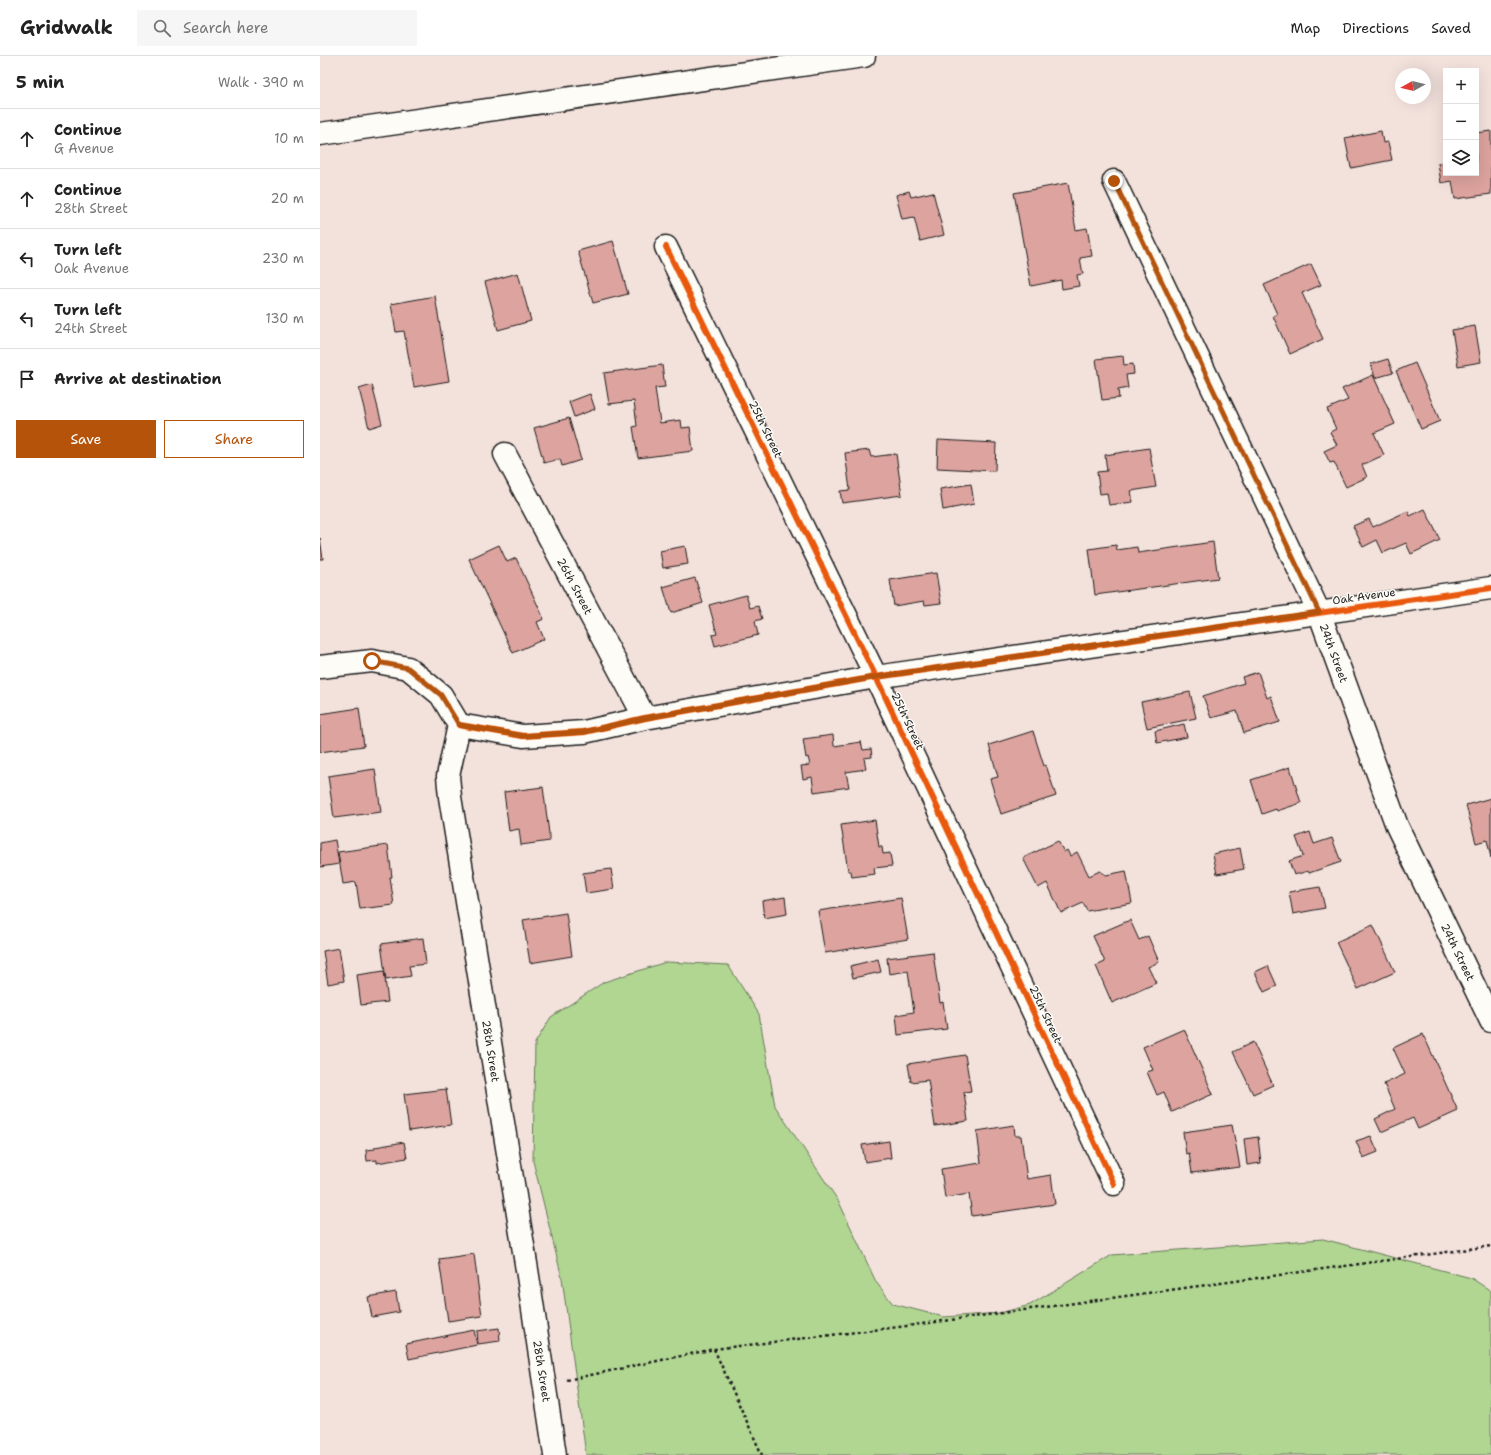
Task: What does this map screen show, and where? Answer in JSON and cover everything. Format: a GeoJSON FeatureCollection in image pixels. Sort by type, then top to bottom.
{"type":"FeatureCollection","features":[{"type":"Feature","properties":{"kind":"street"},"geometry":{"type":"LineString","coordinates":[[320,134],[864,56]]}},
{"type":"Feature","properties":{"kind":"street","name":"24th Street"},"geometry":{"type":"LineString","coordinates":[[1114,181],[1319,612],[1397,826],[1491,1020]]}},
{"type":"Feature","properties":{"kind":"street","name":"25th Street"},"geometry":{"type":"LineString","coordinates":[[666,248],[876,677],[1114,1184]]}},
{"type":"Feature","properties":{"kind":"street","name":"26th Street"},"geometry":{"type":"LineString","coordinates":[[505,454],[645,718]]}},
{"type":"Feature","properties":{"kind":"street","name":"Oak Avenue"},"geometry":{"type":"LineString","coordinates":[[459,725],[523,736],[584,732],[645,718],[876,677],[1491,588]]}},
{"type":"Feature","properties":{"kind":"street"},"geometry":{"type":"LineString","coordinates":[[320,667],[372,661],[408,668],[441,695],[459,725]]}},
{"type":"Feature","properties":{"kind":"street","name":"28th Street"},"geometry":{"type":"LineString","coordinates":[[459,725],[448,776],[450,797],[555,1455]]}},
{"type":"Feature","properties":{"kind":"path"},"geometry":{"type":"LineString","coordinates":[[544,1385],[714,1349],[907,1326],[1491,1246]]}},
{"type":"Feature","properties":{"kind":"path"},"geometry":{"type":"LineString","coordinates":[[714,1349],[762,1455]]}},
{"type":"Feature","properties":{"kind":"green space"},"geometry":{"type":"Polygon","coordinates":[[[666,962],[728,965],[759,1014],[775,1106],[839,1202],[876,1282],[893,1304],[944,1317],[1000,1313],[1030,1305],[1112,1255],[1323,1239],[1471,1278],[1491,1291],[1491,1455],[586,1455],[562,1278],[533,1161],[535,1043],[551,1017],[604,982],[666,962]]]}},
{"type":"Feature","properties":{"kind":"building"},"geometry":{"type":"Polygon","coordinates":[[[1381,131],[1383,143],[1388,142],[1392,160],[1351,168],[1345,138],[1381,131]]]}},
{"type":"Feature","properties":{"kind":"building"},"geometry":{"type":"Polygon","coordinates":[[[1491,131],[1491,194],[1455,199],[1452,181],[1441,183],[1438,163],[1443,162],[1443,176],[1479,176],[1479,133],[1491,131]]]}},
{"type":"Feature","properties":{"kind":"building"},"geometry":{"type":"Polygon","coordinates":[[[1068,183],[1076,230],[1087,228],[1092,256],[1080,258],[1083,274],[1077,275],[1079,286],[1062,289],[1061,280],[1031,286],[1014,193],[1068,183]]]}},
{"type":"Feature","properties":{"kind":"building"},"geometry":{"type":"Polygon","coordinates":[[[909,191],[911,197],[933,192],[944,235],[920,241],[914,217],[902,219],[896,195],[909,191]]]}},
{"type":"Feature","properties":{"kind":"building"},"geometry":{"type":"Polygon","coordinates":[[[613,241],[628,294],[593,303],[578,251],[613,241]]]}},
{"type":"Feature","properties":{"kind":"building"},"geometry":{"type":"Polygon","coordinates":[[[1311,264],[1321,285],[1302,293],[1323,339],[1290,354],[1273,316],[1277,314],[1264,285],[1311,264]]]}},
{"type":"Feature","properties":{"kind":"building"},"geometry":{"type":"Polygon","coordinates":[[[518,273],[531,321],[498,330],[485,282],[518,273]]]}},
{"type":"Feature","properties":{"kind":"building"},"geometry":{"type":"Polygon","coordinates":[[[435,296],[449,381],[414,387],[404,331],[396,332],[391,304],[435,296]]]}},
{"type":"Feature","properties":{"kind":"building"},"geometry":{"type":"Polygon","coordinates":[[[1475,326],[1481,362],[1458,366],[1452,330],[1475,326]]]}},
{"type":"Feature","properties":{"kind":"building"},"geometry":{"type":"Polygon","coordinates":[[[1123,356],[1124,365],[1133,364],[1134,374],[1126,375],[1128,388],[1118,390],[1119,398],[1102,400],[1096,359],[1123,356]]]}},
{"type":"Feature","properties":{"kind":"building"},"geometry":{"type":"Polygon","coordinates":[[[1388,359],[1393,373],[1375,378],[1371,364],[1388,359]]]}},
{"type":"Feature","properties":{"kind":"building"},"geometry":{"type":"Polygon","coordinates":[[[1415,363],[1440,421],[1421,429],[1396,371],[1415,363]]]}},
{"type":"Feature","properties":{"kind":"building"},"geometry":{"type":"Polygon","coordinates":[[[662,365],[665,387],[655,388],[660,423],[681,420],[682,428],[690,427],[693,451],[638,458],[633,427],[637,426],[634,401],[609,404],[604,373],[662,365]]]}},
{"type":"Feature","properties":{"kind":"building"},"geometry":{"type":"Polygon","coordinates":[[[1373,375],[1395,424],[1374,433],[1384,455],[1362,465],[1367,477],[1346,487],[1334,462],[1330,463],[1324,451],[1337,445],[1330,432],[1336,429],[1327,409],[1348,400],[1342,389],[1373,375]]]}},
{"type":"Feature","properties":{"kind":"building"},"geometry":{"type":"Polygon","coordinates":[[[372,385],[382,424],[369,428],[359,389],[372,385]]]}},
{"type":"Feature","properties":{"kind":"building"},"geometry":{"type":"Polygon","coordinates":[[[590,394],[595,409],[574,417],[569,402],[590,394]]]}},
{"type":"Feature","properties":{"kind":"building"},"geometry":{"type":"Polygon","coordinates":[[[569,418],[581,460],[562,466],[560,459],[544,463],[534,428],[569,418]]]}},
{"type":"Feature","properties":{"kind":"building"},"geometry":{"type":"Polygon","coordinates":[[[938,440],[996,443],[995,471],[937,468],[938,440]]]}},
{"type":"Feature","properties":{"kind":"building"},"geometry":{"type":"Polygon","coordinates":[[[1149,448],[1156,487],[1131,491],[1133,502],[1109,505],[1107,493],[1100,494],[1097,472],[1107,471],[1105,455],[1149,448]]]}},
{"type":"Feature","properties":{"kind":"building"},"geometry":{"type":"Polygon","coordinates":[[[869,450],[871,457],[896,454],[902,495],[842,503],[840,491],[850,490],[845,453],[869,450]]]}},
{"type":"Feature","properties":{"kind":"building"},"geometry":{"type":"Polygon","coordinates":[[[971,484],[974,504],[943,510],[940,489],[971,484]]]}},
{"type":"Feature","properties":{"kind":"building"},"geometry":{"type":"Polygon","coordinates":[[[1425,509],[1440,540],[1411,554],[1406,543],[1383,553],[1377,540],[1363,547],[1353,526],[1369,519],[1373,527],[1408,511],[1410,516],[1425,509]]]}},
{"type":"Feature","properties":{"kind":"building"},"geometry":{"type":"Polygon","coordinates":[[[320,538],[323,559],[320,559],[320,538]]]}},
{"type":"Feature","properties":{"kind":"building"},"geometry":{"type":"Polygon","coordinates":[[[1213,542],[1218,578],[1095,595],[1089,549],[1116,545],[1117,550],[1137,547],[1138,553],[1213,542]]]}},
{"type":"Feature","properties":{"kind":"building"},"geometry":{"type":"Polygon","coordinates":[[[499,545],[507,562],[516,558],[544,619],[537,622],[544,639],[513,653],[469,559],[499,545]]]}},
{"type":"Feature","properties":{"kind":"building"},"geometry":{"type":"Polygon","coordinates":[[[685,546],[688,564],[663,568],[660,551],[685,546]]]}},
{"type":"Feature","properties":{"kind":"building"},"geometry":{"type":"Polygon","coordinates":[[[936,573],[941,603],[925,605],[924,601],[894,606],[890,580],[936,573]]]}},
{"type":"Feature","properties":{"kind":"building"},"geometry":{"type":"Polygon","coordinates":[[[695,578],[703,603],[671,613],[663,587],[695,578]]]}},
{"type":"Feature","properties":{"kind":"building"},"geometry":{"type":"Polygon","coordinates":[[[746,595],[750,608],[758,606],[762,619],[755,621],[758,635],[715,646],[712,635],[717,634],[709,605],[746,595]]]}},
{"type":"Feature","properties":{"kind":"building"},"geometry":{"type":"Polygon","coordinates":[[[1258,672],[1267,698],[1271,696],[1280,722],[1244,733],[1237,711],[1211,718],[1203,696],[1244,683],[1242,677],[1258,672]]]}},
{"type":"Feature","properties":{"kind":"building"},"geometry":{"type":"Polygon","coordinates":[[[1190,692],[1196,718],[1147,728],[1141,702],[1190,692]]]}},
{"type":"Feature","properties":{"kind":"building"},"geometry":{"type":"Polygon","coordinates":[[[359,708],[364,746],[320,752],[320,714],[359,708]]]}},
{"type":"Feature","properties":{"kind":"building"},"geometry":{"type":"Polygon","coordinates":[[[1184,724],[1187,737],[1157,743],[1155,731],[1184,724]]]}},
{"type":"Feature","properties":{"kind":"building"},"geometry":{"type":"Polygon","coordinates":[[[1033,731],[1044,766],[1046,765],[1056,796],[1001,814],[990,779],[998,777],[989,745],[1033,731]]]}},
{"type":"Feature","properties":{"kind":"building"},"geometry":{"type":"Polygon","coordinates":[[[833,735],[834,746],[861,742],[863,750],[871,749],[872,757],[864,758],[866,769],[846,772],[849,787],[814,792],[812,777],[803,779],[801,766],[810,765],[808,757],[806,758],[803,739],[833,735]]]}},
{"type":"Feature","properties":{"kind":"building"},"geometry":{"type":"Polygon","coordinates":[[[1290,767],[1301,803],[1262,814],[1251,780],[1290,767]]]}},
{"type":"Feature","properties":{"kind":"building"},"geometry":{"type":"Polygon","coordinates":[[[375,769],[381,812],[334,818],[328,776],[375,769]]]}},
{"type":"Feature","properties":{"kind":"building"},"geometry":{"type":"Polygon","coordinates":[[[543,787],[550,841],[521,845],[519,829],[509,831],[504,792],[543,787]]]}},
{"type":"Feature","properties":{"kind":"building"},"geometry":{"type":"Polygon","coordinates":[[[1491,798],[1491,858],[1487,840],[1476,843],[1466,805],[1491,798]]]}},
{"type":"Feature","properties":{"kind":"building"},"geometry":{"type":"Polygon","coordinates":[[[875,820],[879,847],[882,847],[883,854],[890,853],[892,866],[874,868],[875,874],[852,877],[851,871],[848,871],[841,825],[875,820]]]}},
{"type":"Feature","properties":{"kind":"building"},"geometry":{"type":"Polygon","coordinates":[[[1310,832],[1314,844],[1332,838],[1341,862],[1309,873],[1308,871],[1294,875],[1289,861],[1303,856],[1296,837],[1310,832]]]}},
{"type":"Feature","properties":{"kind":"building"},"geometry":{"type":"Polygon","coordinates":[[[335,840],[339,864],[320,867],[320,843],[335,840]]]}},
{"type":"Feature","properties":{"kind":"building"},"geometry":{"type":"Polygon","coordinates":[[[1058,841],[1064,852],[1067,850],[1070,856],[1077,852],[1089,876],[1100,871],[1106,875],[1126,871],[1132,903],[1087,911],[1083,903],[1061,913],[1047,883],[1038,888],[1023,858],[1058,841]]]}},
{"type":"Feature","properties":{"kind":"building"},"geometry":{"type":"Polygon","coordinates":[[[388,845],[394,905],[360,909],[356,882],[343,884],[338,852],[388,845]]]}},
{"type":"Feature","properties":{"kind":"building"},"geometry":{"type":"Polygon","coordinates":[[[1240,848],[1244,869],[1217,874],[1213,854],[1240,848]]]}},
{"type":"Feature","properties":{"kind":"building"},"geometry":{"type":"Polygon","coordinates":[[[611,869],[614,889],[586,893],[583,873],[611,869]]]}},
{"type":"Feature","properties":{"kind":"building"},"geometry":{"type":"Polygon","coordinates":[[[1320,887],[1325,908],[1293,914],[1289,892],[1320,887]]]}},
{"type":"Feature","properties":{"kind":"building"},"geometry":{"type":"Polygon","coordinates":[[[785,897],[787,914],[764,918],[762,901],[785,897]]]}},
{"type":"Feature","properties":{"kind":"building"},"geometry":{"type":"Polygon","coordinates":[[[901,898],[908,939],[825,953],[818,911],[901,898]]]}},
{"type":"Feature","properties":{"kind":"building"},"geometry":{"type":"Polygon","coordinates":[[[566,913],[572,956],[530,963],[523,920],[566,913]]]}},
{"type":"Feature","properties":{"kind":"building"},"geometry":{"type":"Polygon","coordinates":[[[1130,920],[1139,940],[1148,936],[1159,962],[1148,967],[1156,983],[1112,1003],[1096,966],[1105,962],[1093,936],[1130,920]]]}},
{"type":"Feature","properties":{"kind":"building"},"geometry":{"type":"Polygon","coordinates":[[[1373,925],[1395,972],[1358,989],[1336,942],[1373,925]]]}},
{"type":"Feature","properties":{"kind":"building"},"geometry":{"type":"Polygon","coordinates":[[[423,938],[426,964],[409,966],[411,976],[386,980],[381,944],[423,938]]]}},
{"type":"Feature","properties":{"kind":"building"},"geometry":{"type":"Polygon","coordinates":[[[339,948],[344,981],[328,984],[323,951],[339,948]]]}},
{"type":"Feature","properties":{"kind":"building"},"geometry":{"type":"Polygon","coordinates":[[[933,952],[940,1003],[943,1002],[947,1029],[898,1035],[896,1015],[914,1012],[908,971],[889,974],[887,958],[933,952]]]}},
{"type":"Feature","properties":{"kind":"building"},"geometry":{"type":"Polygon","coordinates":[[[878,959],[881,972],[853,978],[850,966],[878,959]]]}},
{"type":"Feature","properties":{"kind":"building"},"geometry":{"type":"Polygon","coordinates":[[[1268,966],[1277,986],[1264,992],[1255,972],[1268,966]]]}},
{"type":"Feature","properties":{"kind":"building"},"geometry":{"type":"Polygon","coordinates":[[[384,971],[388,1002],[361,1005],[357,975],[384,971]]]}},
{"type":"Feature","properties":{"kind":"building"},"geometry":{"type":"Polygon","coordinates":[[[1184,1029],[1213,1094],[1172,1112],[1164,1092],[1157,1095],[1147,1072],[1153,1070],[1143,1047],[1184,1029]]]}},
{"type":"Feature","properties":{"kind":"building"},"geometry":{"type":"Polygon","coordinates":[[[1423,1034],[1458,1111],[1418,1129],[1413,1118],[1381,1132],[1375,1119],[1395,1109],[1384,1084],[1405,1074],[1393,1048],[1423,1034]]]}},
{"type":"Feature","properties":{"kind":"building"},"geometry":{"type":"Polygon","coordinates":[[[1253,1042],[1273,1085],[1253,1094],[1233,1052],[1253,1042]]]}},
{"type":"Feature","properties":{"kind":"building"},"geometry":{"type":"Polygon","coordinates":[[[965,1055],[971,1091],[964,1092],[968,1121],[935,1126],[928,1080],[911,1082],[908,1064],[965,1055]]]}},
{"type":"Feature","properties":{"kind":"building"},"geometry":{"type":"Polygon","coordinates":[[[446,1089],[451,1125],[409,1131],[404,1094],[446,1089]]]}},
{"type":"Feature","properties":{"kind":"building"},"geometry":{"type":"Polygon","coordinates":[[[1014,1125],[1015,1136],[1021,1136],[1027,1179],[1051,1175],[1055,1204],[972,1216],[969,1194],[945,1198],[941,1169],[981,1163],[977,1131],[1014,1125]]]}},
{"type":"Feature","properties":{"kind":"building"},"geometry":{"type":"Polygon","coordinates":[[[1232,1125],[1240,1167],[1192,1173],[1189,1153],[1186,1154],[1183,1132],[1232,1125]]]}},
{"type":"Feature","properties":{"kind":"building"},"geometry":{"type":"Polygon","coordinates":[[[1371,1136],[1378,1152],[1363,1158],[1356,1141],[1371,1136]]]}},
{"type":"Feature","properties":{"kind":"building"},"geometry":{"type":"Polygon","coordinates":[[[1258,1137],[1261,1163],[1247,1165],[1244,1139],[1258,1137]]]}},
{"type":"Feature","properties":{"kind":"building"},"geometry":{"type":"Polygon","coordinates":[[[889,1141],[891,1158],[865,1162],[862,1145],[889,1141]]]}},
{"type":"Feature","properties":{"kind":"building"},"geometry":{"type":"Polygon","coordinates":[[[404,1142],[407,1158],[377,1163],[377,1160],[367,1161],[366,1150],[404,1142]]]}},
{"type":"Feature","properties":{"kind":"building"},"geometry":{"type":"Polygon","coordinates":[[[474,1254],[482,1316],[448,1321],[439,1259],[474,1254]]]}},
{"type":"Feature","properties":{"kind":"building"},"geometry":{"type":"Polygon","coordinates":[[[396,1292],[399,1312],[372,1317],[368,1297],[396,1292]]]}},
{"type":"Feature","properties":{"kind":"building"},"geometry":{"type":"Polygon","coordinates":[[[499,1328],[500,1341],[478,1344],[477,1331],[499,1328]]]}},
{"type":"Feature","properties":{"kind":"building"},"geometry":{"type":"Polygon","coordinates":[[[474,1330],[477,1345],[409,1359],[406,1344],[474,1330]]]}},
{"type":"Feature","properties":{"kind":"cycle path"},"geometry":{"type":"LineString","coordinates":[[666,247],[876,677],[1114,1184]]}},
{"type":"Feature","properties":{"kind":"cycle path"},"geometry":{"type":"LineString","coordinates":[[459,725],[523,736],[584,732],[645,718],[876,677],[1491,588]]}},
{"type":"Feature","properties":{"kind":"route"},"geometry":{"type":"LineString","coordinates":[[372,661],[408,668],[441,695],[459,725],[523,736],[584,732],[645,718],[876,677],[1319,612],[1114,181]]}}]}
